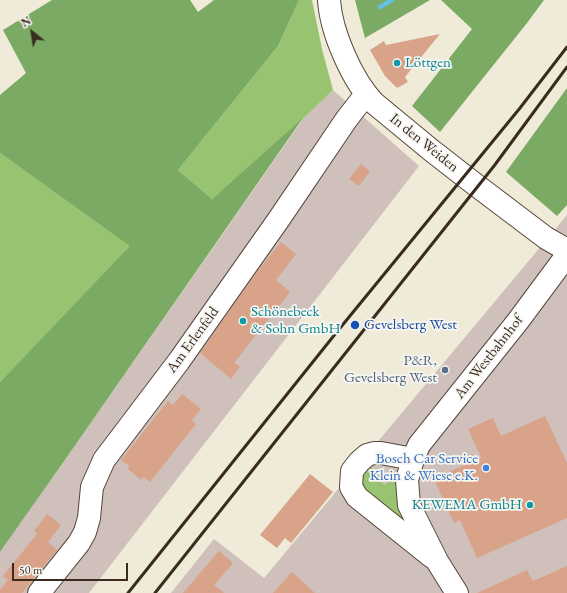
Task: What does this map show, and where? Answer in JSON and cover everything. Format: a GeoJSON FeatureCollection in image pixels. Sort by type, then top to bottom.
{"type":"FeatureCollection","features":[{"type":"Feature","properties":{"kind":"street","name":"In den Weiden"},"geometry":{"type":"LineString","coordinates":[[330,0],[330,10],[339,43],[348,64],[366,94],[374,103],[472,182],[546,238],[567,250]]}},
{"type":"Feature","properties":{"kind":"street","name":"Am Erlenfeld"},"geometry":{"type":"LineString","coordinates":[[40,593],[79,543],[85,532],[89,518],[92,487],[104,460],[179,361],[284,212],[346,120],[366,94]]}},
{"type":"Feature","properties":{"kind":"street","name":"Am Westbahnhof"},"geometry":{"type":"LineString","coordinates":[[457,593],[437,561],[409,505],[407,480],[413,459],[419,445],[518,321],[567,255]]}},
{"type":"Feature","properties":{"kind":"street","name":"Am Westbahnhof"},"geometry":{"type":"LineString","coordinates":[[413,459],[374,452],[367,455],[352,471],[351,487],[358,497],[437,561]]}},
{"type":"Feature","properties":{"kind":"shaded area"},"geometry":{"type":"Polygon","coordinates":[[[333,90],[419,166],[89,593],[0,593],[0,552],[303,119],[333,90]]]}},
{"type":"Feature","properties":{"kind":"shaded area"},"geometry":{"type":"Polygon","coordinates":[[[567,215],[567,593],[171,593],[214,539],[264,578],[567,215]]]}},
{"type":"Feature","properties":{"kind":"green space"},"geometry":{"type":"Polygon","coordinates":[[[52,0],[190,0],[198,12],[214,0],[299,0],[278,46],[178,170],[212,199],[303,118],[0,552],[0,382],[130,246],[0,153],[0,95],[26,73],[3,30],[52,0]]]}},
{"type":"Feature","properties":{"kind":"green space"},"geometry":{"type":"Polygon","coordinates":[[[299,0],[312,0],[322,49],[333,90],[303,119],[212,199],[178,170],[278,46],[299,0]]]}},
{"type":"Feature","properties":{"kind":"green space"},"geometry":{"type":"Polygon","coordinates":[[[355,0],[430,0],[365,38],[355,0]]]}},
{"type":"Feature","properties":{"kind":"green space"},"geometry":{"type":"Polygon","coordinates":[[[441,0],[544,0],[440,132],[412,106],[472,29],[441,0]]]}},
{"type":"Feature","properties":{"kind":"green space"},"geometry":{"type":"Polygon","coordinates":[[[567,88],[567,205],[557,216],[506,172],[567,88]]]}},
{"type":"Feature","properties":{"kind":"green space"},"geometry":{"type":"Polygon","coordinates":[[[0,153],[131,246],[0,382],[0,153]]]}},
{"type":"Feature","properties":{"kind":"green space"},"geometry":{"type":"Polygon","coordinates":[[[369,464],[384,485],[397,477],[405,523],[364,494],[360,471],[369,464]]]}},
{"type":"Feature","properties":{"kind":"building","name":"Löttgen"},"geometry":{"type":"Polygon","coordinates":[[[440,34],[405,77],[408,82],[397,88],[385,76],[370,50],[384,41],[386,45],[440,34]]]}},
{"type":"Feature","properties":{"kind":"building"},"geometry":{"type":"Polygon","coordinates":[[[361,164],[370,171],[359,186],[349,179],[361,164]]]}},
{"type":"Feature","properties":{"kind":"building","name":"Schönebeck & Sohn GmbH"},"geometry":{"type":"Polygon","coordinates":[[[281,242],[296,254],[276,280],[290,292],[234,363],[240,367],[231,379],[200,353],[256,273],[281,242]]]}},
{"type":"Feature","properties":{"kind":"building"},"geometry":{"type":"Polygon","coordinates":[[[182,394],[201,409],[192,420],[196,424],[150,482],[143,477],[141,480],[128,469],[129,466],[121,460],[168,401],[173,405],[182,394]]]}},
{"type":"Feature","properties":{"kind":"building"},"geometry":{"type":"Polygon","coordinates":[[[545,416],[567,463],[567,518],[477,558],[460,520],[454,523],[434,479],[481,457],[468,429],[493,418],[501,436],[545,416]]]}},
{"type":"Feature","properties":{"kind":"building"},"geometry":{"type":"Polygon","coordinates":[[[310,474],[333,492],[291,543],[285,538],[277,548],[260,535],[310,474]]]}},
{"type":"Feature","properties":{"kind":"building"},"geometry":{"type":"Polygon","coordinates":[[[47,514],[61,525],[48,542],[57,550],[22,593],[0,593],[0,590],[8,580],[3,576],[37,534],[34,531],[47,514]]]}},
{"type":"Feature","properties":{"kind":"building"},"geometry":{"type":"Polygon","coordinates":[[[219,551],[233,563],[214,585],[224,593],[183,593],[219,551]]]}},
{"type":"Feature","properties":{"kind":"building"},"geometry":{"type":"Polygon","coordinates":[[[567,566],[567,593],[477,593],[527,570],[533,581],[567,566]]]}},
{"type":"Feature","properties":{"kind":"building"},"geometry":{"type":"Polygon","coordinates":[[[292,572],[315,593],[273,593],[292,572]]]}},
{"type":"Feature","properties":{"kind":"waterway"},"geometry":{"type":"LineString","coordinates":[[380,7],[392,0]]}},
{"type":"Feature","properties":{"kind":"railway"},"geometry":{"type":"LineString","coordinates":[[128,593],[336,333],[520,108],[567,47]]}},
{"type":"Feature","properties":{"kind":"railway"},"geometry":{"type":"LineString","coordinates":[[155,593],[494,166],[567,67]]}},
{"type":"Feature","properties":{"kind":"place","name":"Löttgen"},"geometry":{"type":"Point","coordinates":[397,63]}},
{"type":"Feature","properties":{"kind":"place","name":"Schönebeck & Sohn GmbH"},"geometry":{"type":"Point","coordinates":[243,321]}},
{"type":"Feature","properties":{"kind":"place","name":"Gevelsberg West"},"geometry":{"type":"Point","coordinates":[355,325]}},
{"type":"Feature","properties":{"kind":"place","name":"P&R, Gevelsberg West"},"geometry":{"type":"Point","coordinates":[445,370]}},
{"type":"Feature","properties":{"kind":"place","name":"Bosch Car Service Klein & Wiese e.K."},"geometry":{"type":"Point","coordinates":[486,468]}},
{"type":"Feature","properties":{"kind":"place","name":"KEWEMA GmbH"},"geometry":{"type":"Point","coordinates":[530,505]}}]}
